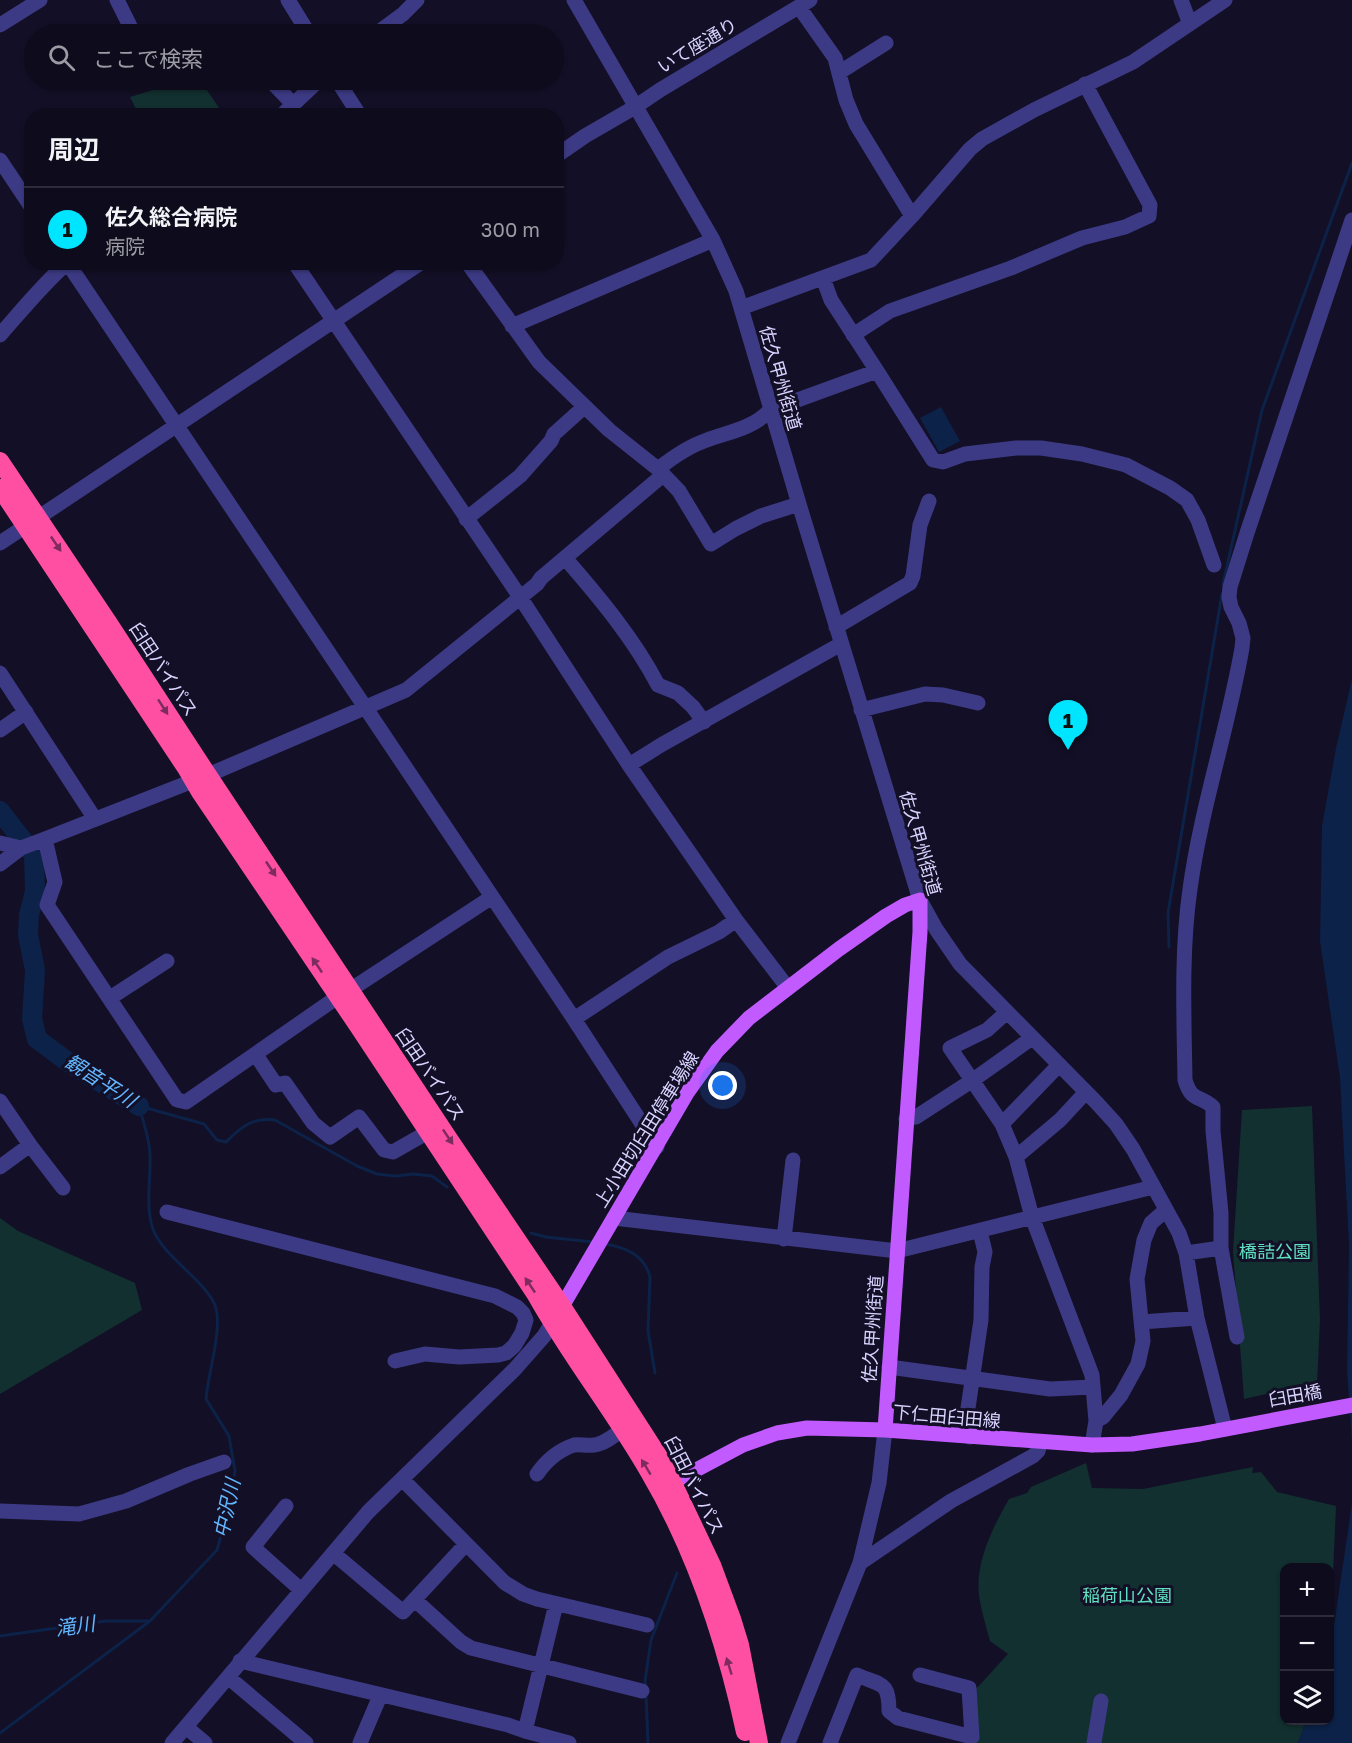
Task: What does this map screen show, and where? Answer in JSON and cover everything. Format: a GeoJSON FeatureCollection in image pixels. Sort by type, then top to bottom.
{"type":"FeatureCollection","features":[{"type":"Feature","properties":{"kind":"highway","name":"臼田バイパス"},"geometry":{"type":"LineString","coordinates":[[0,461],[23,496],[32,521]]}},
{"type":"Feature","properties":{"kind":"highway","name":"臼田バイパス"},"geometry":{"type":"LineString","coordinates":[[0,488],[32,521],[345,993],[562,1306],[712,1564],[740,1645],[759,1743]]}},
{"type":"Feature","properties":{"kind":"highway","name":"臼田バイパス"},"geometry":{"type":"LineString","coordinates":[[345,993],[428,1132],[536,1295],[552,1323],[623,1429],[666,1485],[718,1632],[735,1687],[747,1743]]}},
{"type":"Feature","properties":{"kind":"main road","name":"上小田切臼田停車場線"},"geometry":{"type":"LineString","coordinates":[[552,1323],[657,1148],[687,1093],[717,1051],[748,1018],[788,988],[886,916],[905,905],[920,900]]}},
{"type":"Feature","properties":{"kind":"main road","name":"佐久甲州街道"},"geometry":{"type":"LineString","coordinates":[[885,1430],[921,932],[920,900]]}},
{"type":"Feature","properties":{"kind":"main road","name":"臼田橋"},"geometry":{"type":"LineString","coordinates":[[1245,1424],[1352,1405]]}},
{"type":"Feature","properties":{"kind":"main road","name":"下仁田臼田線"},"geometry":{"type":"LineString","coordinates":[[666,1485],[730,1451],[777,1433],[815,1428],[885,1430],[1092,1445],[1153,1442],[1245,1424]]}},
{"type":"Feature","properties":{"kind":"street"},"geometry":{"type":"LineString","coordinates":[[0,25],[40,0]]}},
{"type":"Feature","properties":{"kind":"street"},"geometry":{"type":"LineString","coordinates":[[117,0],[130,24]]}},
{"type":"Feature","properties":{"kind":"street"},"geometry":{"type":"LineString","coordinates":[[288,0],[303,24]]}},
{"type":"Feature","properties":{"kind":"street"},"geometry":{"type":"LineString","coordinates":[[390,24],[417,0]]}},
{"type":"Feature","properties":{"kind":"street","name":"佐久甲州街道"},"geometry":{"type":"LineString","coordinates":[[574,0],[713,240],[736,291],[770,410],[920,900]]}},
{"type":"Feature","properties":{"kind":"street"},"geometry":{"type":"LineString","coordinates":[[1181,0],[1190,24]]}},
{"type":"Feature","properties":{"kind":"street"},"geometry":{"type":"LineString","coordinates":[[741,308],[871,260],[970,149],[982,140],[1034,110],[1133,62],[1225,0]]}},
{"type":"Feature","properties":{"kind":"street"},"geometry":{"type":"LineString","coordinates":[[805,3],[835,58],[846,100],[856,124],[912,216]]}},
{"type":"Feature","properties":{"kind":"street","name":"いて座通り"},"geometry":{"type":"LineString","coordinates":[[564,150],[805,3]]}},
{"type":"Feature","properties":{"kind":"street"},"geometry":{"type":"LineString","coordinates":[[840,72],[886,43]]}},
{"type":"Feature","properties":{"kind":"street"},"geometry":{"type":"LineString","coordinates":[[853,335],[890,311],[1011,268],[1082,238],[1125,227],[1149,216],[1150,205],[1085,84]]}},
{"type":"Feature","properties":{"kind":"street"},"geometry":{"type":"LineString","coordinates":[[280,90],[293,104]]}},
{"type":"Feature","properties":{"kind":"street"},"geometry":{"type":"LineString","coordinates":[[289,108],[309,90]]}},
{"type":"Feature","properties":{"kind":"street"},"geometry":{"type":"LineString","coordinates":[[343,90],[355,108]]}},
{"type":"Feature","properties":{"kind":"street"},"geometry":{"type":"LineString","coordinates":[[0,160],[24,196]]}},
{"type":"Feature","properties":{"kind":"street"},"geometry":{"type":"LineString","coordinates":[[1237,1337],[1221,1248],[1221,1213],[1213,1131],[1213,1107],[1193,1097],[1188,1092],[1185,1080],[1183,969],[1190,890],[1199,838],[1242,648],[1243,638],[1239,623],[1231,607],[1230,586],[1352,220]]}},
{"type":"Feature","properties":{"kind":"street"},"geometry":{"type":"LineString","coordinates":[[512,326],[713,240]]}},
{"type":"Feature","properties":{"kind":"street"},"geometry":{"type":"LineString","coordinates":[[0,334],[43,284],[60,270]]}},
{"type":"Feature","properties":{"kind":"street"},"geometry":{"type":"LineString","coordinates":[[73,270],[574,1019],[657,1148]]}},
{"type":"Feature","properties":{"kind":"street"},"geometry":{"type":"LineString","coordinates":[[299,270],[520,597],[629,765],[736,920],[788,988]]}},
{"type":"Feature","properties":{"kind":"street"},"geometry":{"type":"LineString","coordinates":[[0,543],[410,270]]}},
{"type":"Feature","properties":{"kind":"street"},"geometry":{"type":"LineString","coordinates":[[473,270],[539,362],[584,407],[661,472],[679,491],[711,544],[761,516],[799,504]]}},
{"type":"Feature","properties":{"kind":"street"},"geometry":{"type":"LineString","coordinates":[[824,278],[831,300],[933,460],[943,462],[965,454],[1016,448],[1041,448],[1082,454],[1126,465],[1170,488],[1187,500],[1198,519],[1214,565]]}},
{"type":"Feature","properties":{"kind":"street"},"geometry":{"type":"LineString","coordinates":[[0,864],[31,844],[201,778],[406,690],[565,558],[661,472],[674,456],[705,440],[762,420],[770,410],[877,371]]}},
{"type":"Feature","properties":{"kind":"street"},"geometry":{"type":"LineString","coordinates":[[466,519],[520,477],[551,441],[554,434],[584,407]]}},
{"type":"Feature","properties":{"kind":"street"},"geometry":{"type":"LineString","coordinates":[[836,627],[910,584],[920,525],[929,501]]}},
{"type":"Feature","properties":{"kind":"street"},"geometry":{"type":"LineString","coordinates":[[565,558],[613,617],[649,667],[658,685],[678,693],[693,707],[704,722]]}},
{"type":"Feature","properties":{"kind":"street"},"geometry":{"type":"LineString","coordinates":[[629,765],[841,644]]}},
{"type":"Feature","properties":{"kind":"street"},"geometry":{"type":"LineString","coordinates":[[0,673],[95,819]]}},
{"type":"Feature","properties":{"kind":"street"},"geometry":{"type":"LineString","coordinates":[[861,710],[925,694],[943,695],[978,703]]}},
{"type":"Feature","properties":{"kind":"street"},"geometry":{"type":"LineString","coordinates":[[0,730],[26,712]]}},
{"type":"Feature","properties":{"kind":"street"},"geometry":{"type":"LineString","coordinates":[[0,843],[31,844]]}},
{"type":"Feature","properties":{"kind":"street"},"geometry":{"type":"LineString","coordinates":[[31,844],[55,882],[47,905],[177,1100],[181,1102],[186,1102],[345,993],[492,897]]}},
{"type":"Feature","properties":{"kind":"street"},"geometry":{"type":"LineString","coordinates":[[920,900],[936,929],[960,964],[1116,1124],[1132,1149],[1179,1233],[1186,1253],[1197,1318],[1225,1429]]}},
{"type":"Feature","properties":{"kind":"street"},"geometry":{"type":"LineString","coordinates":[[574,1019],[668,957],[719,932],[736,920]]}},
{"type":"Feature","properties":{"kind":"street"},"geometry":{"type":"LineString","coordinates":[[110,998],[167,961]]}},
{"type":"Feature","properties":{"kind":"street"},"geometry":{"type":"LineString","coordinates":[[1007,1012],[987,1030],[950,1048],[1002,1124],[1016,1157],[1032,1217],[1092,1375],[1096,1421],[1092,1445]]}},
{"type":"Feature","properties":{"kind":"street"},"geometry":{"type":"LineString","coordinates":[[906,1119],[916,1117],[1032,1038]]}},
{"type":"Feature","properties":{"kind":"street"},"geometry":{"type":"LineString","coordinates":[[256,1055],[276,1085],[285,1083],[313,1123],[330,1137],[359,1117],[384,1150],[393,1152],[428,1132]]}},
{"type":"Feature","properties":{"kind":"street"},"geometry":{"type":"LineString","coordinates":[[1002,1124],[1059,1065]]}},
{"type":"Feature","properties":{"kind":"street"},"geometry":{"type":"LineString","coordinates":[[1016,1157],[1060,1120],[1086,1092]]}},
{"type":"Feature","properties":{"kind":"street"},"geometry":{"type":"LineString","coordinates":[[0,1101],[63,1188]]}},
{"type":"Feature","properties":{"kind":"street"},"geometry":{"type":"LineString","coordinates":[[0,1167],[30,1145]]}},
{"type":"Feature","properties":{"kind":"street"},"geometry":{"type":"LineString","coordinates":[[784,1239],[793,1160]]}},
{"type":"Feature","properties":{"kind":"street"},"geometry":{"type":"LineString","coordinates":[[614,1218],[897,1251],[1153,1187]]}},
{"type":"Feature","properties":{"kind":"street"},"geometry":{"type":"LineString","coordinates":[[1096,1421],[1103,1417],[1121,1395],[1134,1374],[1142,1353],[1143,1341],[1137,1279],[1144,1240],[1151,1223],[1166,1210]]}},
{"type":"Feature","properties":{"kind":"street"},"geometry":{"type":"LineString","coordinates":[[167,1212],[495,1296],[517,1307],[526,1320],[522,1333],[514,1346],[506,1353],[459,1357],[425,1354],[395,1361]]}},
{"type":"Feature","properties":{"kind":"street"},"geometry":{"type":"LineString","coordinates":[[970,1437],[967,1415],[981,1320],[982,1268],[985,1252],[981,1231]]}},
{"type":"Feature","properties":{"kind":"street"},"geometry":{"type":"LineString","coordinates":[[1186,1253],[1221,1248]]}},
{"type":"Feature","properties":{"kind":"street"},"geometry":{"type":"LineString","coordinates":[[1141,1322],[1197,1318]]}},
{"type":"Feature","properties":{"kind":"street"},"geometry":{"type":"LineString","coordinates":[[172,1743],[368,1512],[514,1370],[544,1336],[552,1323]]}},
{"type":"Feature","properties":{"kind":"street"},"geometry":{"type":"LineString","coordinates":[[889,1367],[1050,1389],[1093,1387]]}},
{"type":"Feature","properties":{"kind":"street"},"geometry":{"type":"LineString","coordinates":[[537,1474],[555,1455],[576,1444],[601,1443],[623,1429]]}},
{"type":"Feature","properties":{"kind":"street","name":"佐久甲州街道"},"geometry":{"type":"LineString","coordinates":[[788,1743],[860,1563],[879,1483],[885,1430]]}},
{"type":"Feature","properties":{"kind":"street"},"geometry":{"type":"LineString","coordinates":[[860,1563],[951,1501],[1033,1456],[1038,1451],[1040,1442]]}},
{"type":"Feature","properties":{"kind":"street"},"geometry":{"type":"LineString","coordinates":[[0,1510],[79,1514],[126,1501],[224,1462]]}},
{"type":"Feature","properties":{"kind":"street"},"geometry":{"type":"LineString","coordinates":[[402,1479],[505,1583],[523,1594],[647,1625]]}},
{"type":"Feature","properties":{"kind":"street"},"geometry":{"type":"LineString","coordinates":[[286,1506],[253,1547],[301,1590]]}},
{"type":"Feature","properties":{"kind":"street"},"geometry":{"type":"LineString","coordinates":[[333,1553],[403,1612],[466,1544]]}},
{"type":"Feature","properties":{"kind":"street"},"geometry":{"type":"LineString","coordinates":[[415,1600],[461,1642],[471,1648],[642,1691]]}},
{"type":"Feature","properties":{"kind":"street"},"geometry":{"type":"LineString","coordinates":[[525,1731],[556,1604]]}},
{"type":"Feature","properties":{"kind":"street"},"geometry":{"type":"LineString","coordinates":[[240,1661],[508,1725],[539,1739],[569,1743]]}},
{"type":"Feature","properties":{"kind":"street"},"geometry":{"type":"LineString","coordinates":[[830,1743],[857,1675],[884,1687],[889,1695],[889,1711],[898,1718],[972,1737],[969,1688],[920,1675]]}},
{"type":"Feature","properties":{"kind":"street"},"geometry":{"type":"LineString","coordinates":[[228,1677],[306,1743]]}},
{"type":"Feature","properties":{"kind":"street"},"geometry":{"type":"LineString","coordinates":[[360,1743],[380,1695]]}},
{"type":"Feature","properties":{"kind":"street"},"geometry":{"type":"LineString","coordinates":[[1094,1743],[1101,1701]]}},
{"type":"Feature","properties":{"kind":"street"},"geometry":{"type":"LineString","coordinates":[[186,1727],[205,1743]]}},
{"type":"Feature","properties":{"kind":"green space"},"geometry":{"type":"Polygon","coordinates":[[[153,90],[207,90],[219,108],[136,108],[130,97],[153,90]]]}},
{"type":"Feature","properties":{"kind":"green space","name":"橋詰公園"},"geometry":{"type":"Polygon","coordinates":[[[1312,1106],[1320,1320],[1317,1383],[1244,1399],[1233,1251],[1242,1110],[1312,1106]]]}},
{"type":"Feature","properties":{"kind":"green space"},"geometry":{"type":"Polygon","coordinates":[[[0,1218],[18,1231],[135,1283],[142,1310],[0,1394],[0,1218]]]}},
{"type":"Feature","properties":{"kind":"green space","name":"稲荷山公園"},"geometry":{"type":"Polygon","coordinates":[[[1086,1463],[1092,1488],[1143,1489],[1253,1467],[1252,1473],[1261,1472],[1277,1492],[1336,1506],[1334,1563],[1280,1563],[1280,1725],[1305,1725],[1298,1743],[977,1743],[975,1690],[1008,1654],[990,1641],[979,1595],[980,1570],[986,1545],[1009,1499],[1027,1493],[1031,1487],[1086,1463]]]}},
{"type":"Feature","properties":{"kind":"water"},"geometry":{"type":"Polygon","coordinates":[[[941,407],[960,441],[939,452],[920,418],[941,407]]]}},
{"type":"Feature","properties":{"kind":"water"},"geometry":{"type":"Polygon","coordinates":[[[1352,679],[1352,1442],[1347,1371],[1349,1245],[1340,1078],[1320,941],[1322,826],[1336,748],[1352,679]]]}},
{"type":"Feature","properties":{"kind":"water"},"geometry":{"type":"Polygon","coordinates":[[[1352,1503],[1352,1743],[1298,1743],[1305,1725],[1334,1725],[1334,1626],[1352,1503]]]}},
{"type":"Feature","properties":{"kind":"waterway"},"geometry":{"type":"LineString","coordinates":[[1223,584],[1262,410],[1352,163]]}},
{"type":"Feature","properties":{"kind":"waterway"},"geometry":{"type":"LineString","coordinates":[[1169,947],[1168,913],[1222,594]]}},
{"type":"Feature","properties":{"kind":"waterway","name":"観音平川"},"geometry":{"type":"LineString","coordinates":[[0,811],[34,855],[35,891],[29,915],[28,935],[35,970],[32,1019],[37,1039],[68,1062],[139,1106]]}},
{"type":"Feature","properties":{"kind":"waterway","name":"中沢川"},"geometry":{"type":"LineString","coordinates":[[0,1733],[150,1621],[217,1550],[225,1522],[235,1471],[229,1436],[206,1399],[216,1340],[216,1308],[212,1299],[166,1249],[153,1229],[149,1202],[150,1149],[139,1106],[204,1124],[217,1140],[226,1142],[248,1124],[260,1120],[275,1120],[357,1166],[377,1174],[432,1176],[447,1187]]}},
{"type":"Feature","properties":{"kind":"waterway","name":"観音平川"},"geometry":{"type":"LineString","coordinates":[[531,1233],[546,1237],[593,1242]]}},
{"type":"Feature","properties":{"kind":"waterway","name":"観音平川"},"geometry":{"type":"LineString","coordinates":[[605,1244],[620,1247],[639,1258],[644,1263],[650,1277],[648,1331],[655,1373]]}},
{"type":"Feature","properties":{"kind":"waterway","name":"観音平川"},"geometry":{"type":"LineString","coordinates":[[646,1687],[651,1640],[677,1573]]}},
{"type":"Feature","properties":{"kind":"waterway","name":"滝川"},"geometry":{"type":"LineString","coordinates":[[0,1636],[106,1621],[148,1621]]}},
{"type":"Feature","properties":{"kind":"waterway","name":"観音平川"},"geometry":{"type":"LineString","coordinates":[[646,1694],[648,1743]]}},
{"type":"Feature","properties":{"kind":"place","name":"佐久総合病院"},"geometry":{"type":"Point","coordinates":[1068,750]}}]}
